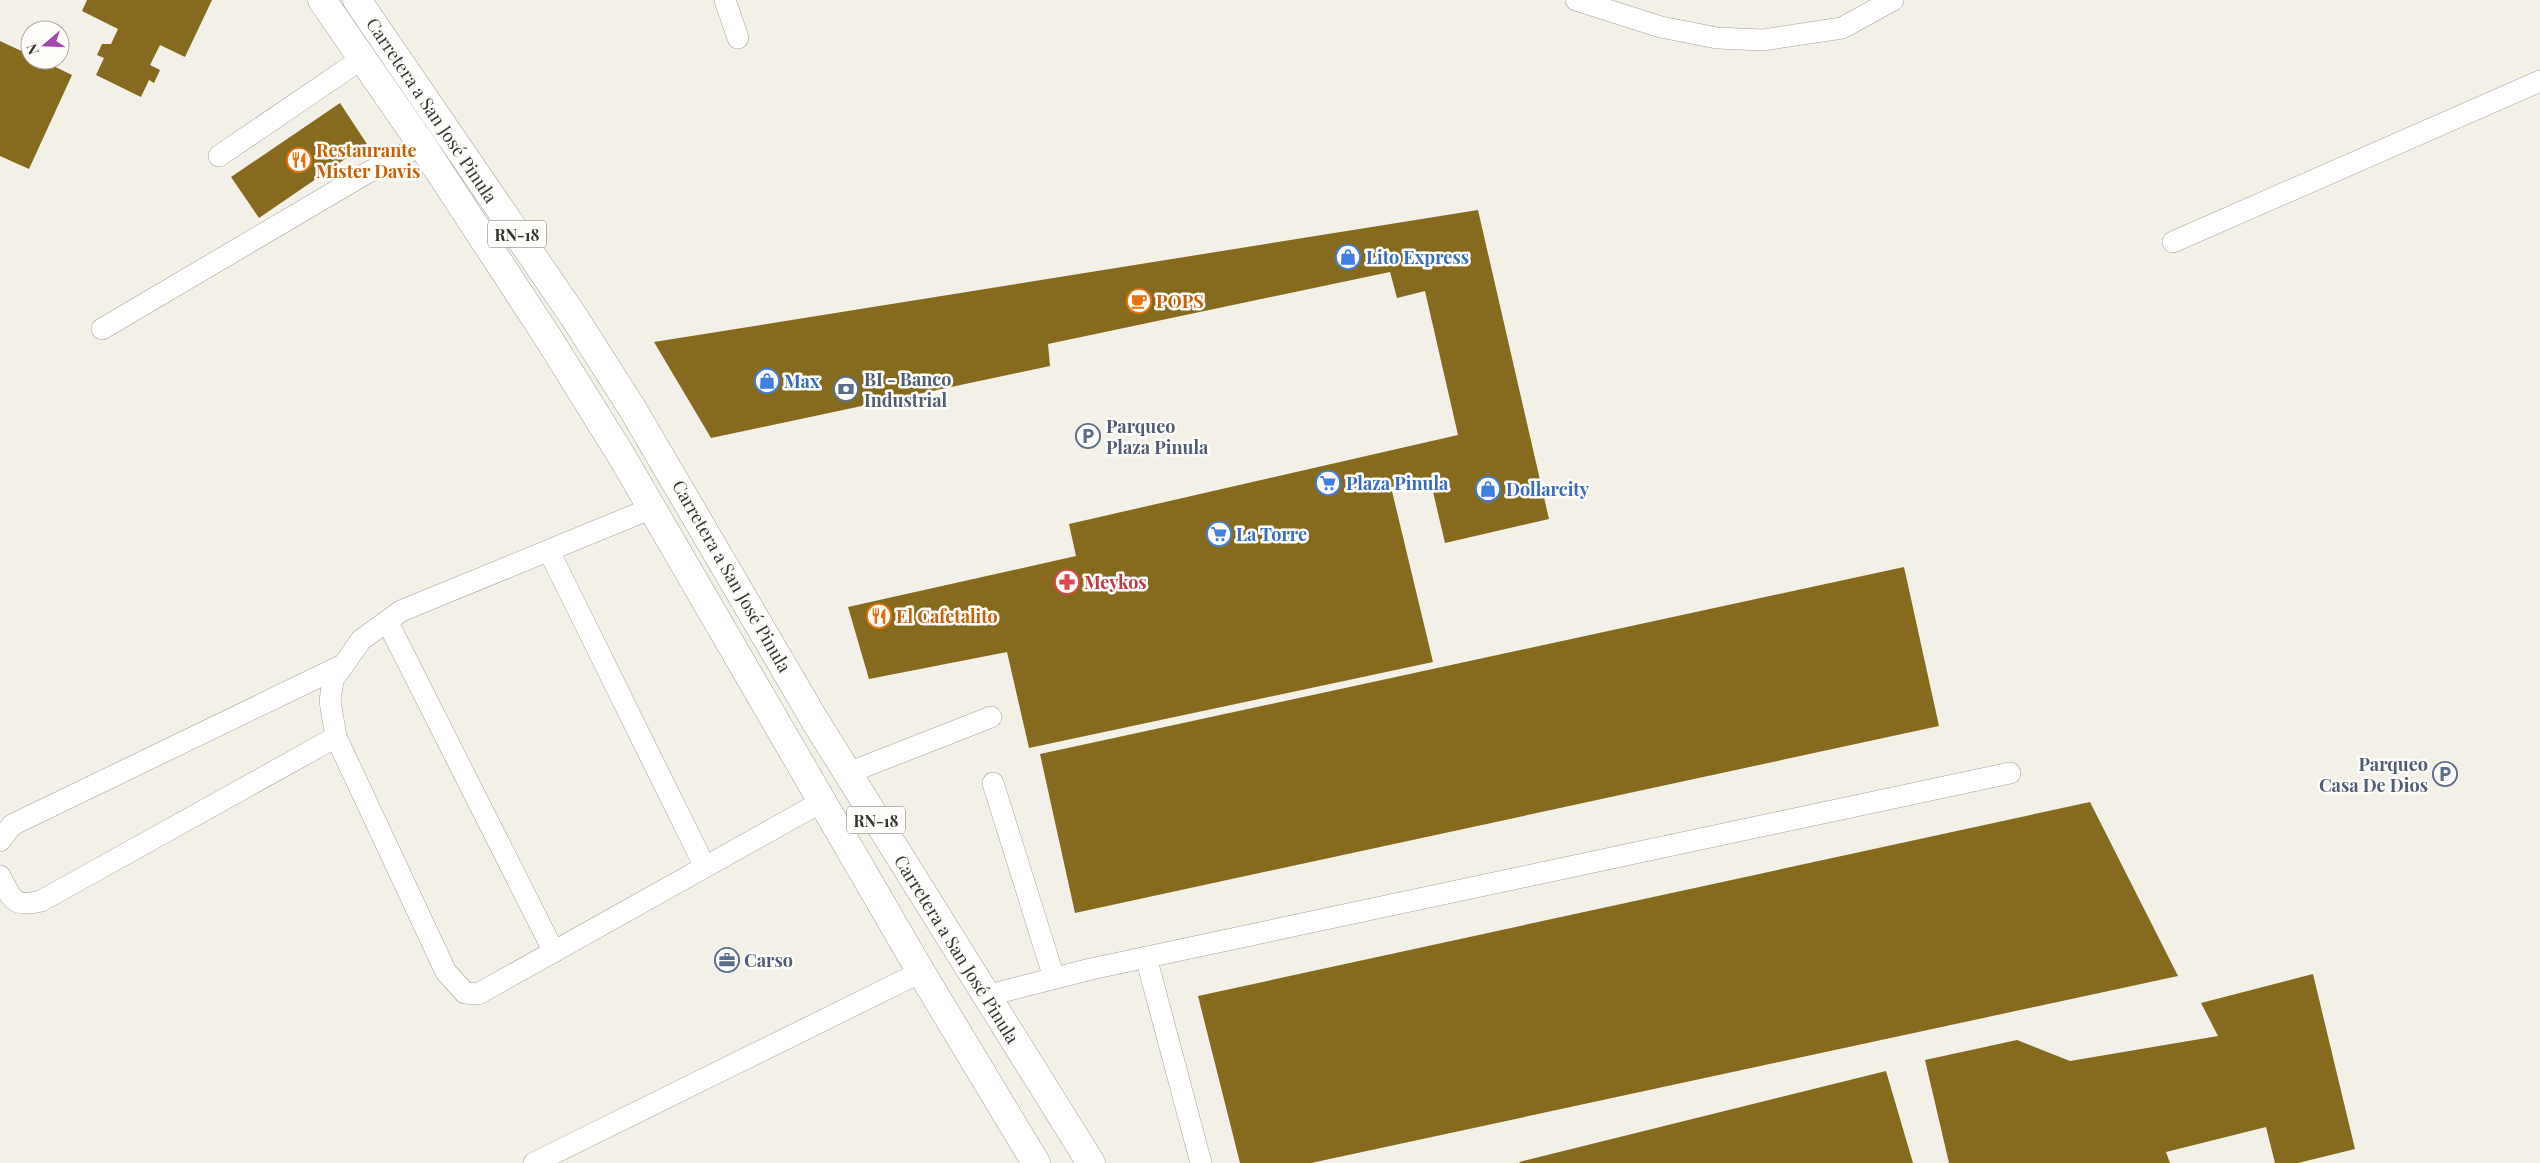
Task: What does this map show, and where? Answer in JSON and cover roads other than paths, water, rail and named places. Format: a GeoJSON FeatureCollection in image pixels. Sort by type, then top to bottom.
{"type":"FeatureCollection","features":[{"type":"Feature","properties":{"kind":"main road","name":"Carretera a San José Pinula"},"geometry":{"type":"LineString","coordinates":[[322,0],[422,145],[547,336],[652,508],[921,972],[1036,1163]]}},
{"type":"Feature","properties":{"kind":"main road","name":"Carretera a San José Pinula"},"geometry":{"type":"LineString","coordinates":[[357,0],[574,317],[632,408],[848,773],[985,996],[1091,1163]]}},
{"type":"Feature","properties":{"kind":"lane"},"geometry":{"type":"LineString","coordinates":[[725,0],[738,38]]}},
{"type":"Feature","properties":{"kind":"lane"},"geometry":{"type":"LineString","coordinates":[[1576,0],[1661,27],[1717,38],[1763,40],[1842,28],[1893,0]]}},
{"type":"Feature","properties":{"kind":"lane"},"geometry":{"type":"LineString","coordinates":[[219,156],[363,58]]}},
{"type":"Feature","properties":{"kind":"lane"},"geometry":{"type":"LineString","coordinates":[[2173,242],[2540,81]]}},
{"type":"Feature","properties":{"kind":"lane"},"geometry":{"type":"LineString","coordinates":[[102,329],[365,174],[422,145]]}},
{"type":"Feature","properties":{"kind":"lane"},"geometry":{"type":"LineString","coordinates":[[652,508],[401,611],[361,640],[333,680],[330,701],[336,737],[446,972],[465,993],[478,994],[823,801]]}},
{"type":"Feature","properties":{"kind":"lane"},"geometry":{"type":"LineString","coordinates":[[548,551],[705,867]]}},
{"type":"Feature","properties":{"kind":"lane"},"geometry":{"type":"LineString","coordinates":[[387,621],[554,952]]}},
{"type":"Feature","properties":{"kind":"lane"},"geometry":{"type":"LineString","coordinates":[[0,842],[12,825],[343,665]]}},
{"type":"Feature","properties":{"kind":"lane"},"geometry":{"type":"LineString","coordinates":[[848,773],[991,717]]}},
{"type":"Feature","properties":{"kind":"lane"},"geometry":{"type":"LineString","coordinates":[[0,876],[16,902],[24,905],[41,901],[336,737]]}},
{"type":"Feature","properties":{"kind":"lane"},"geometry":{"type":"LineString","coordinates":[[985,996],[1146,957],[2010,772]]}},
{"type":"Feature","properties":{"kind":"lane"},"geometry":{"type":"LineString","coordinates":[[993,783],[1054,978]]}},
{"type":"Feature","properties":{"kind":"lane"},"geometry":{"type":"LineString","coordinates":[[1146,957],[1201,1163]]}},
{"type":"Feature","properties":{"kind":"lane"},"geometry":{"type":"LineString","coordinates":[[534,1163],[921,972]]}},
{"type":"Feature","properties":{"kind":"place","name":"Restaurante Mister Davis"},"geometry":{"type":"Point","coordinates":[299,160]}},
{"type":"Feature","properties":{"kind":"place","name":"Lito Express"},"geometry":{"type":"Point","coordinates":[1348,257]}},
{"type":"Feature","properties":{"kind":"place","name":"POPS"},"geometry":{"type":"Point","coordinates":[1139,301]}},
{"type":"Feature","properties":{"kind":"place","name":"Max"},"geometry":{"type":"Point","coordinates":[767,381]}},
{"type":"Feature","properties":{"kind":"place","name":"BI - Banco Industrial"},"geometry":{"type":"Point","coordinates":[846,389]}},
{"type":"Feature","properties":{"kind":"place","name":"Parqueo Plaza Pinula"},"geometry":{"type":"Point","coordinates":[1088,436]}},
{"type":"Feature","properties":{"kind":"place","name":"Plaza Pinula"},"geometry":{"type":"Point","coordinates":[1328,483]}},
{"type":"Feature","properties":{"kind":"place","name":"Dollarcity"},"geometry":{"type":"Point","coordinates":[1488,489]}},
{"type":"Feature","properties":{"kind":"place","name":"La Torre"},"geometry":{"type":"Point","coordinates":[1219,534]}},
{"type":"Feature","properties":{"kind":"place","name":"Meykos"},"geometry":{"type":"Point","coordinates":[1067,582]}},
{"type":"Feature","properties":{"kind":"place","name":"El Cafetalito"},"geometry":{"type":"Point","coordinates":[879,616]}},
{"type":"Feature","properties":{"kind":"place","name":"Parqueo Casa De Dios"},"geometry":{"type":"Point","coordinates":[2445,774]}},
{"type":"Feature","properties":{"kind":"place","name":"Carso"},"geometry":{"type":"Point","coordinates":[727,960]}}]}
